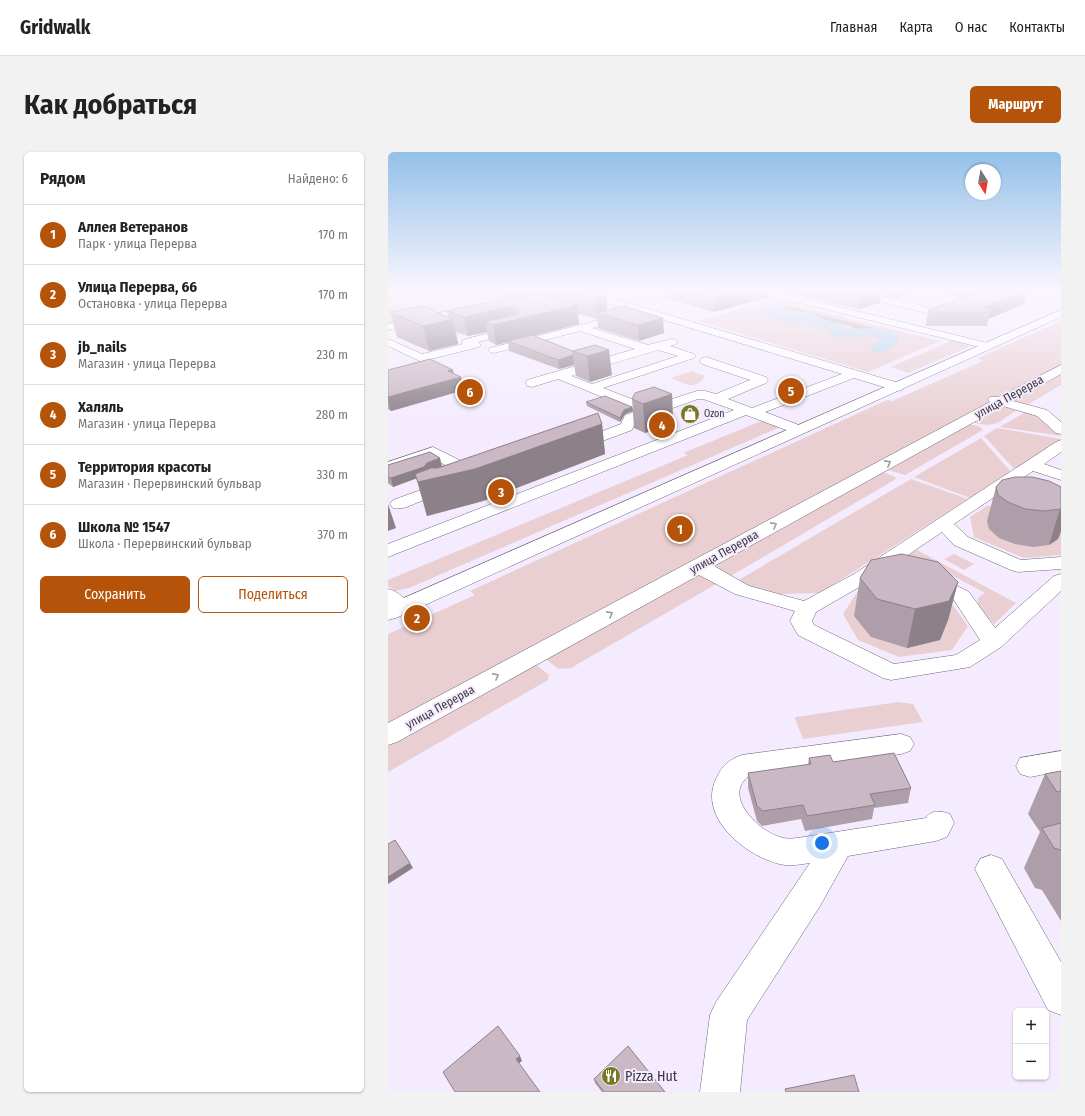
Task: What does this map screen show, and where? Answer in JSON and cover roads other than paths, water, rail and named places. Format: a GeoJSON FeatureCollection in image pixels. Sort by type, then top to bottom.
{"type":"FeatureCollection","features":[{"type":"Feature","properties":{"kind":"street"},"geometry":{"type":"LineString","coordinates":[[388,341],[423,359],[467,342],[491,336]]}},
{"type":"Feature","properties":{"kind":"street"},"geometry":{"type":"LineString","coordinates":[[467,342],[498,352],[554,336]]}},
{"type":"Feature","properties":{"kind":"street"},"geometry":{"type":"LineString","coordinates":[[603,336],[618,341],[653,347],[690,356],[762,380],[716,399]]}},
{"type":"Feature","properties":{"kind":"street"},"geometry":{"type":"LineString","coordinates":[[725,336],[897,387]]}},
{"type":"Feature","properties":{"kind":"street"},"geometry":{"type":"LineString","coordinates":[[945,336],[988,346]]}},
{"type":"Feature","properties":{"kind":"street"},"geometry":{"type":"LineString","coordinates":[[392,605],[799,430],[1010,336]]}},
{"type":"Feature","properties":{"kind":"street"},"geometry":{"type":"LineString","coordinates":[[532,383],[681,339]]}},
{"type":"Feature","properties":{"kind":"street"},"geometry":{"type":"LineString","coordinates":[[591,388],[690,356]]}},
{"type":"Feature","properties":{"kind":"street"},"geometry":{"type":"LineString","coordinates":[[706,362],[723,356]]}},
{"type":"Feature","properties":{"kind":"street","name":"улица Перерва"},"geometry":{"type":"LineString","coordinates":[[388,735],[1061,368]]}},
{"type":"Feature","properties":{"kind":"street"},"geometry":{"type":"LineString","coordinates":[[388,551],[750,411],[779,403],[854,374]]}},
{"type":"Feature","properties":{"kind":"street"},"geometry":{"type":"LineString","coordinates":[[558,375],[650,411]]}},
{"type":"Feature","properties":{"kind":"street"},"geometry":{"type":"LineString","coordinates":[[739,390],[779,403]]}},
{"type":"Feature","properties":{"kind":"street"},"geometry":{"type":"LineString","coordinates":[[560,451],[627,427],[630,418],[697,395],[705,395],[799,430]]}},
{"type":"Feature","properties":{"kind":"street"},"geometry":{"type":"LineString","coordinates":[[998,401],[1042,413],[1061,430]]}},
{"type":"Feature","properties":{"kind":"street"},"geometry":{"type":"LineString","coordinates":[[1033,410],[1054,406]]}},
{"type":"Feature","properties":{"kind":"street"},"geometry":{"type":"LineString","coordinates":[[1061,445],[861,578],[807,608],[801,620],[806,630],[891,672],[962,662],[993,642],[1061,580]]}},
{"type":"Feature","properties":{"kind":"street"},"geometry":{"type":"LineString","coordinates":[[388,467],[433,452],[461,467],[436,475],[424,495]]}},
{"type":"Feature","properties":{"kind":"street"},"geometry":{"type":"LineString","coordinates":[[1032,465],[1061,474]]}},
{"type":"Feature","properties":{"kind":"street"},"geometry":{"type":"LineString","coordinates":[[392,503],[424,495],[440,494],[462,486]]}},
{"type":"Feature","properties":{"kind":"street"},"geometry":{"type":"LineString","coordinates":[[985,496],[992,498],[1007,498]]}},
{"type":"Feature","properties":{"kind":"street"},"geometry":{"type":"LineString","coordinates":[[944,524],[960,541],[1018,566],[1061,563]]}},
{"type":"Feature","properties":{"kind":"street"},"geometry":{"type":"LineString","coordinates":[[698,566],[742,590],[807,608]]}},
{"type":"Feature","properties":{"kind":"street"},"geometry":{"type":"LineString","coordinates":[[861,578],[885,573],[922,575],[962,596],[993,642]]}},
{"type":"Feature","properties":{"kind":"street"},"geometry":{"type":"LineString","coordinates":[[901,744],[742,766],[732,773],[725,788],[727,802],[736,823],[750,836],[762,844],[787,852],[928,830],[936,828],[939,823]]}},
{"type":"Feature","properties":{"kind":"street"},"geometry":{"type":"LineString","coordinates":[[1030,766],[1061,761]]}},
{"type":"Feature","properties":{"kind":"street"},"geometry":{"type":"LineString","coordinates":[[720,1092],[729,1015],[808,895],[838,844]]}},
{"type":"Feature","properties":{"kind":"street"},"geometry":{"type":"LineString","coordinates":[[991,869],[1061,997]]}},
{"type":"Feature","properties":{"kind":"waterway"},"geometry":{"type":"LineString","coordinates":[[879,348],[890,341],[891,338],[887,336]]}},
{"type":"Feature","properties":{"kind":"place","name":"Территория красоты"},"geometry":{"type":"Point","coordinates":[791,391]}},
{"type":"Feature","properties":{"kind":"place","name":"Школа № 1547"},"geometry":{"type":"Point","coordinates":[470,392]}},
{"type":"Feature","properties":{"kind":"place","name":"Ozon"},"geometry":{"type":"Point","coordinates":[690,414]}},
{"type":"Feature","properties":{"kind":"place","name":"Халяль"},"geometry":{"type":"Point","coordinates":[662,425]}},
{"type":"Feature","properties":{"kind":"place","name":"jb_nails"},"geometry":{"type":"Point","coordinates":[501,492]}},
{"type":"Feature","properties":{"kind":"place","name":"Аллея Ветеранов"},"geometry":{"type":"Point","coordinates":[680,529]}},
{"type":"Feature","properties":{"kind":"place","name":"Улица Перерва, 66"},"geometry":{"type":"Point","coordinates":[417,618]}},
{"type":"Feature","properties":{"kind":"place","name":"Pizza Hut"},"geometry":{"type":"Point","coordinates":[611,1076]}}]}
